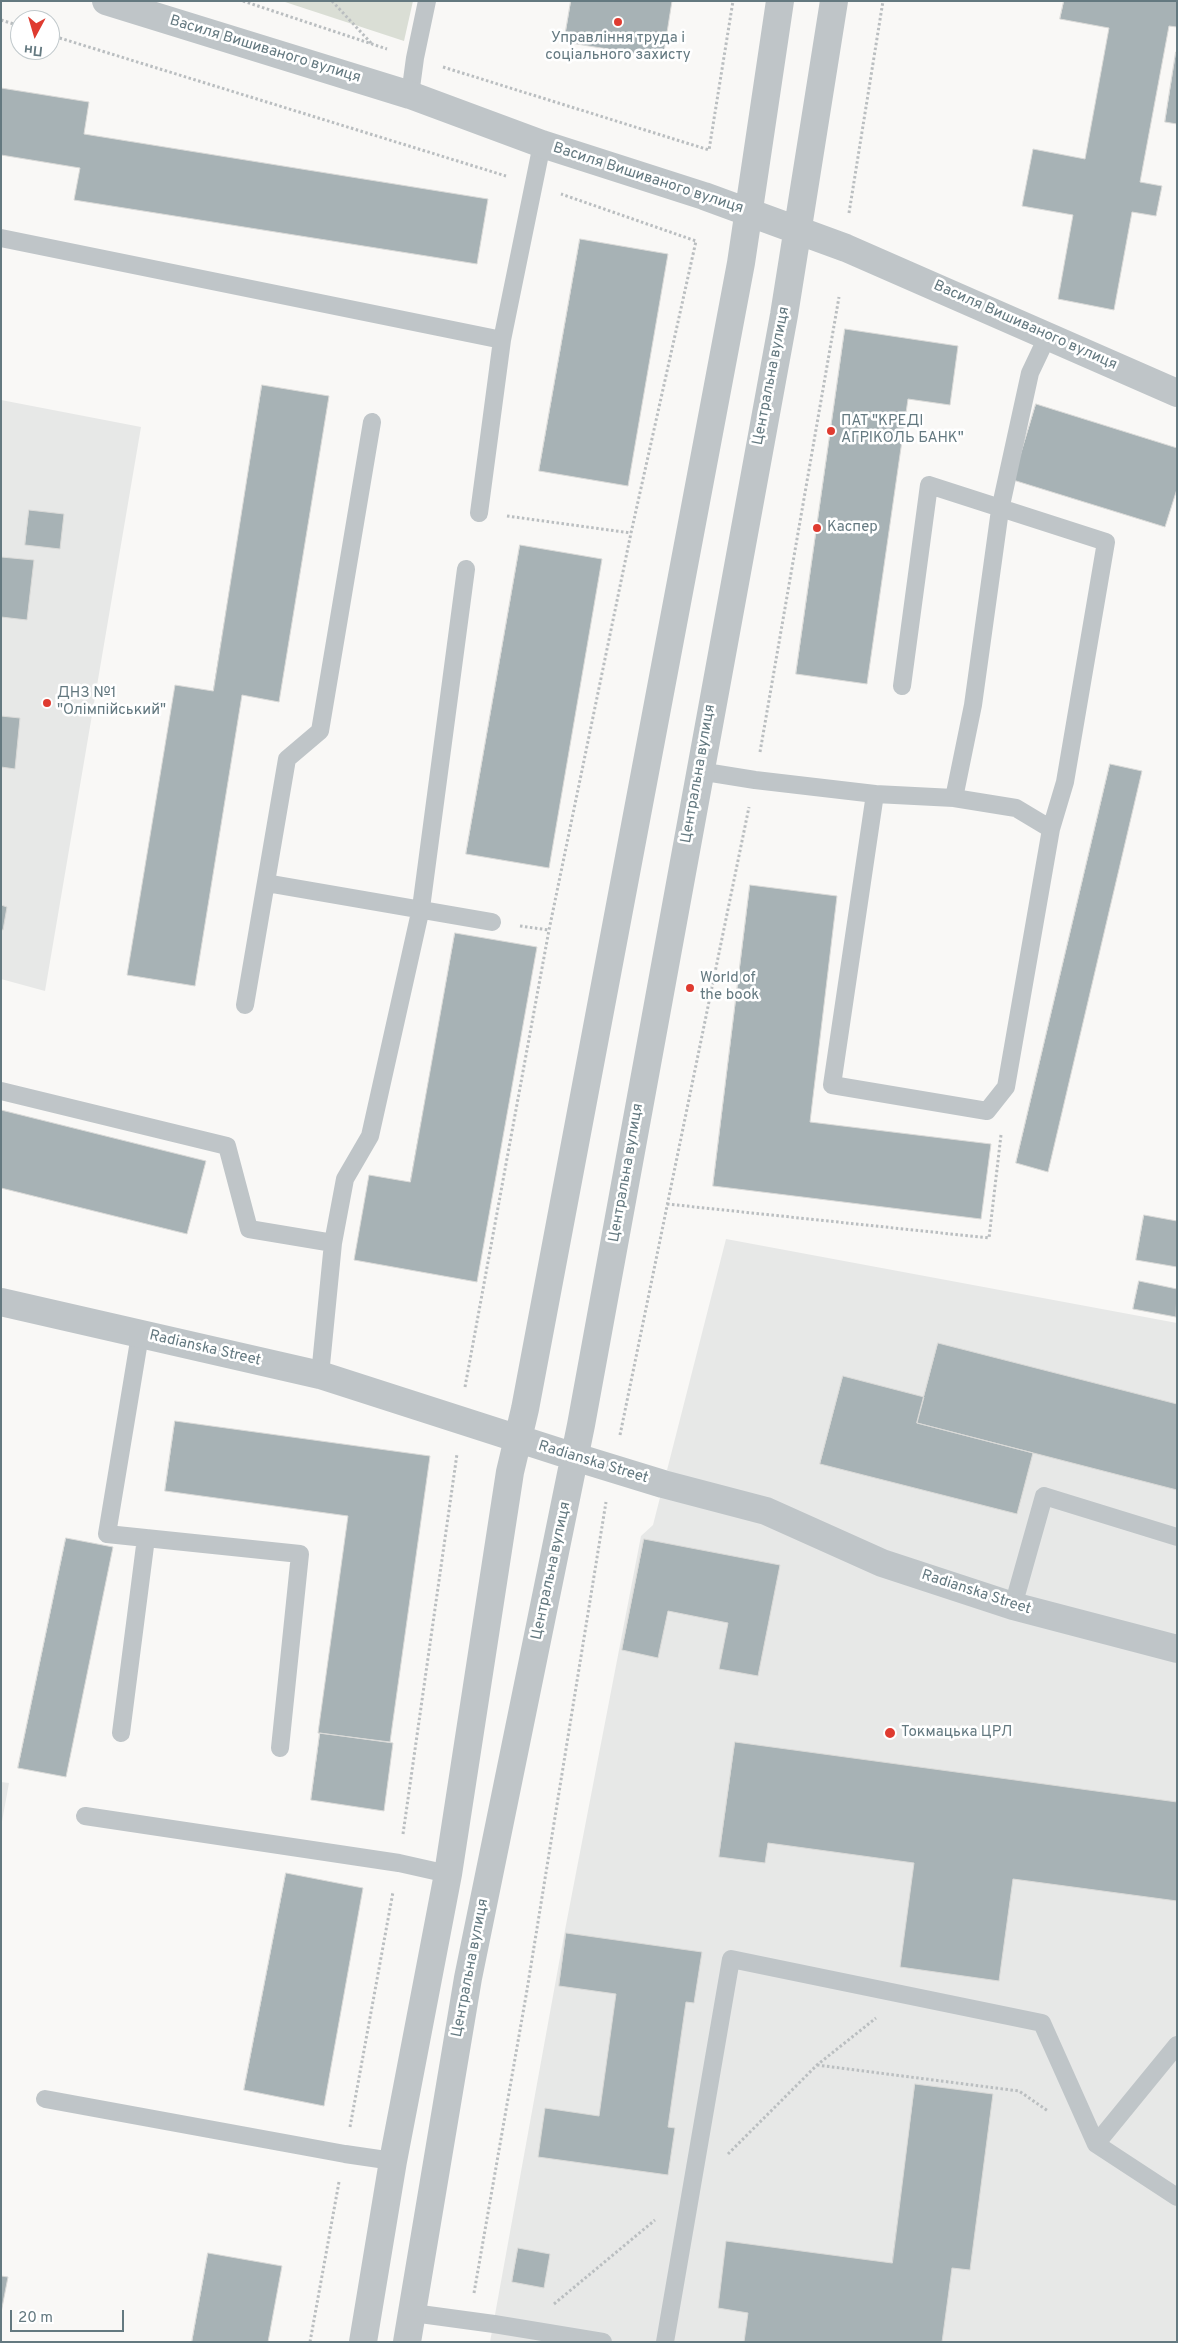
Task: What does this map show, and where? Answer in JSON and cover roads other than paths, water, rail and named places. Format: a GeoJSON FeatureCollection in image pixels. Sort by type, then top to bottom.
{"type":"FeatureCollection","features":[{"type":"Feature","properties":{"kind":"street","name":"Василя Вишиваного вулиця"},"geometry":{"type":"LineString","coordinates":[[106,1],[410,95],[542,144],[748,212],[846,248],[1177,393]]}},
{"type":"Feature","properties":{"kind":"street"},"geometry":{"type":"LineString","coordinates":[[362,2342],[448,1874],[510,1472],[529,1389],[735,292],[780,1]]}},
{"type":"Feature","properties":{"kind":"street","name":"Центральна вулиця"},"geometry":{"type":"LineString","coordinates":[[407,2342],[468,1978],[575,1457],[784,314],[834,1]]}},
{"type":"Feature","properties":{"kind":"street","name":"Radianska Street"},"geometry":{"type":"LineString","coordinates":[[1,1302],[320,1375],[614,1469],[766,1512],[882,1562],[1012,1606],[1177,1649]]}},
{"type":"Feature","properties":{"kind":"lane"},"geometry":{"type":"LineString","coordinates":[[410,95],[415,58],[427,1]]}},
{"type":"Feature","properties":{"kind":"lane"},"geometry":{"type":"LineString","coordinates":[[479,513],[502,340],[542,144]]}},
{"type":"Feature","properties":{"kind":"lane"},"geometry":{"type":"LineString","coordinates":[[1,238],[502,340]]}},
{"type":"Feature","properties":{"kind":"lane"},"geometry":{"type":"LineString","coordinates":[[954,798],[973,705],[1000,510],[1030,373],[1048,335]]}},
{"type":"Feature","properties":{"kind":"lane"},"geometry":{"type":"LineString","coordinates":[[245,1005],[287,759],[320,731],[372,422]]}},
{"type":"Feature","properties":{"kind":"lane"},"geometry":{"type":"LineString","coordinates":[[875,794],[832,1085],[987,1111],[1006,1088],[1051,829],[1065,782],[1106,542],[1000,510],[929,485],[902,686]]}},
{"type":"Feature","properties":{"kind":"lane"},"geometry":{"type":"LineString","coordinates":[[320,1375],[333,1243],[345,1180],[370,1136],[421,908],[466,569]]}},
{"type":"Feature","properties":{"kind":"lane"},"geometry":{"type":"LineString","coordinates":[[699,771],[755,780],[875,794],[954,798],[1016,808],[1051,829]]}},
{"type":"Feature","properties":{"kind":"lane"},"geometry":{"type":"LineString","coordinates":[[266,883],[421,908],[492,922]]}},
{"type":"Feature","properties":{"kind":"lane"},"geometry":{"type":"LineString","coordinates":[[1,1091],[227,1146],[248,1229],[333,1243]]}},
{"type":"Feature","properties":{"kind":"lane"},"geometry":{"type":"LineString","coordinates":[[140,1335],[107,1534],[300,1554],[280,1748]]}},
{"type":"Feature","properties":{"kind":"lane"},"geometry":{"type":"LineString","coordinates":[[1012,1606],[1044,1496],[1177,1537]]}},
{"type":"Feature","properties":{"kind":"lane"},"geometry":{"type":"LineString","coordinates":[[121,1733],[146,1538]]}},
{"type":"Feature","properties":{"kind":"lane"},"geometry":{"type":"LineString","coordinates":[[85,1816],[399,1863],[448,1874]]}},
{"type":"Feature","properties":{"kind":"lane"},"geometry":{"type":"LineString","coordinates":[[665,2342],[731,1959],[1042,2024],[1096,2144],[1177,2197]]}},
{"type":"Feature","properties":{"kind":"lane"},"geometry":{"type":"LineString","coordinates":[[1096,2144],[1177,2045]]}},
{"type":"Feature","properties":{"kind":"lane"},"geometry":{"type":"LineString","coordinates":[[45,2098],[345,2154],[394,2161]]}},
{"type":"Feature","properties":{"kind":"lane"},"geometry":{"type":"LineString","coordinates":[[413,2313],[470,2320],[603,2342]]}},
{"type":"Feature","properties":{"kind":"place","name":"Управління труда і соціального захисту"},"geometry":{"type":"Point","coordinates":[618,22]}},
{"type":"Feature","properties":{"kind":"place","name":"ПАТ \"КРЕДI АГРIКОЛЬ БАНК\""},"geometry":{"type":"Point","coordinates":[831,431]}},
{"type":"Feature","properties":{"kind":"place","name":"Каспер"},"geometry":{"type":"Point","coordinates":[817,528]}},
{"type":"Feature","properties":{"kind":"place","name":"ДНЗ №1 \"Олімпійський\""},"geometry":{"type":"Point","coordinates":[47,703]}},
{"type":"Feature","properties":{"kind":"place","name":"World of the book"},"geometry":{"type":"Point","coordinates":[690,988]}},
{"type":"Feature","properties":{"kind":"place","name":"Токмацька ЦРЛ"},"geometry":{"type":"Point","coordinates":[890,1733]}}]}
